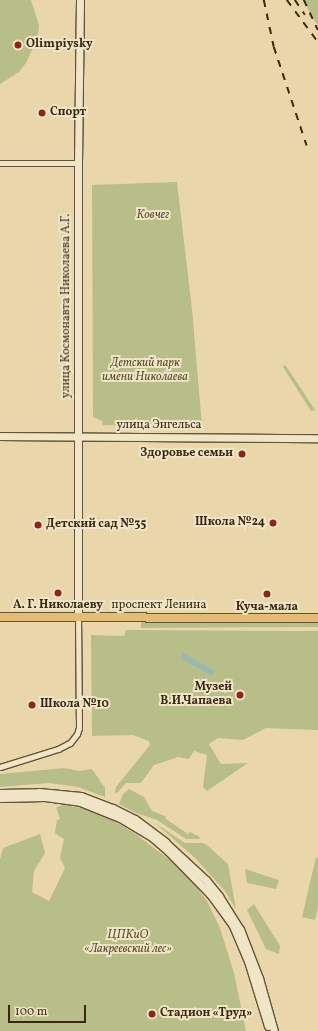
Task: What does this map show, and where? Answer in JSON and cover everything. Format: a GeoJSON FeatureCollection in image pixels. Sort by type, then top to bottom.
{"type":"FeatureCollection","features":[{"type":"Feature","properties":{"kind":"main road","name":"проспект Ленина"},"geometry":{"type":"LineString","coordinates":[[0,612],[78,615],[318,618]]}},
{"type":"Feature","properties":{"kind":"main road","name":"проспект Ленина"},"geometry":{"type":"LineString","coordinates":[[0,617],[318,613]]}},
{"type":"Feature","properties":{"kind":"street","name":"улица Космонавта Николаева А.Г."},"geometry":{"type":"LineString","coordinates":[[0,766],[58,749],[75,738],[79,728],[78,163],[80,0]]}},
{"type":"Feature","properties":{"kind":"street"},"geometry":{"type":"LineString","coordinates":[[0,163],[78,163]]}},
{"type":"Feature","properties":{"kind":"street","name":"улица Энгельса"},"geometry":{"type":"LineString","coordinates":[[0,436],[318,438]]}},
{"type":"Feature","properties":{"kind":"street"},"geometry":{"type":"LineString","coordinates":[[0,793],[39,792],[81,796],[113,808],[135,819],[165,842],[206,880],[234,918],[250,951],[274,1031]]}},
{"type":"Feature","properties":{"kind":"street"},"geometry":{"type":"LineString","coordinates":[[0,798],[45,797],[80,802],[120,818],[153,838],[168,851],[210,894],[233,926],[248,961],[269,1031]]}},
{"type":"Feature","properties":{"kind":"green space","name":"Olimpiysky"},"geometry":{"type":"Polygon","coordinates":[[[0,0],[31,0],[39,25],[38,37],[26,63],[19,72],[0,84],[0,0]]]}},
{"type":"Feature","properties":{"kind":"green space"},"geometry":{"type":"Polygon","coordinates":[[[305,0],[318,0],[318,26],[309,12],[305,0]]]}},
{"type":"Feature","properties":{"kind":"green space","name":"Детский парк имени Николаева"},"geometry":{"type":"Polygon","coordinates":[[[177,182],[192,309],[202,426],[103,425],[102,421],[93,417],[92,185],[177,182]]]}},
{"type":"Feature","properties":{"kind":"green space"},"geometry":{"type":"Polygon","coordinates":[[[284,365],[315,410],[311,411],[283,367],[284,365]]]}},
{"type":"Feature","properties":{"kind":"green space"},"geometry":{"type":"Polygon","coordinates":[[[141,621],[318,621],[318,627],[141,628],[141,621]]]}},
{"type":"Feature","properties":{"kind":"green space"},"geometry":{"type":"Polygon","coordinates":[[[126,630],[318,631],[318,730],[266,728],[243,740],[218,738],[209,744],[221,764],[248,763],[207,791],[203,787],[207,755],[194,751],[189,759],[178,757],[154,765],[141,783],[126,783],[117,793],[115,792],[116,787],[150,745],[149,741],[133,735],[92,736],[91,635],[124,636],[126,630]]]}},
{"type":"Feature","properties":{"kind":"green space"},"geometry":{"type":"Polygon","coordinates":[[[64,768],[79,771],[92,769],[105,788],[105,797],[78,787],[49,783],[0,787],[0,774],[64,768]]]}},
{"type":"Feature","properties":{"kind":"green space"},"geometry":{"type":"Polygon","coordinates":[[[129,789],[144,797],[152,811],[165,816],[166,819],[188,834],[190,832],[200,837],[199,839],[186,839],[157,820],[136,813],[119,804],[123,794],[129,789]]]}},
{"type":"Feature","properties":{"kind":"green space","name":"ЦПКиО «Лакреевский лес»"},"geometry":{"type":"Polygon","coordinates":[[[64,805],[97,811],[134,833],[174,863],[197,887],[207,901],[220,928],[234,973],[246,1031],[0,1031],[0,859],[3,848],[40,834],[45,853],[34,871],[32,892],[49,901],[65,868],[60,858],[64,839],[55,833],[57,820],[60,819],[56,807],[64,805]]]}},
{"type":"Feature","properties":{"kind":"green space"},"geometry":{"type":"Polygon","coordinates":[[[155,823],[185,843],[203,843],[228,864],[236,909],[225,891],[195,858],[155,823]]]}},
{"type":"Feature","properties":{"kind":"green space"},"geometry":{"type":"Polygon","coordinates":[[[316,857],[318,858],[318,907],[315,920],[302,917],[316,857]]]}},
{"type":"Feature","properties":{"kind":"green space"},"geometry":{"type":"Polygon","coordinates":[[[245,869],[279,880],[276,889],[247,883],[245,869]]]}},
{"type":"Feature","properties":{"kind":"green space"},"geometry":{"type":"Polygon","coordinates":[[[254,904],[280,946],[279,954],[266,949],[247,910],[254,904]]]}},
{"type":"Feature","properties":{"kind":"water"},"geometry":{"type":"Polygon","coordinates":[[[183,653],[215,671],[212,676],[180,658],[183,653]]]}},
{"type":"Feature","properties":{"kind":"railway"},"geometry":{"type":"LineString","coordinates":[[264,0],[274,47],[307,146]]}},
{"type":"Feature","properties":{"kind":"railway"},"geometry":{"type":"LineString","coordinates":[[287,0],[318,42]]}},
{"type":"Feature","properties":{"kind":"railway"},"geometry":{"type":"LineString","coordinates":[[295,0],[305,15]]}},
{"type":"Feature","properties":{"kind":"railway"},"geometry":{"type":"LineString","coordinates":[[304,0],[318,30]]}},
{"type":"Feature","properties":{"kind":"place","name":"Olimpiysky"},"geometry":{"type":"Point","coordinates":[18,45]}},
{"type":"Feature","properties":{"kind":"place","name":"Спорт"},"geometry":{"type":"Point","coordinates":[42,113]}},
{"type":"Feature","properties":{"kind":"place","name":"Здоровье семьи"},"geometry":{"type":"Point","coordinates":[242,454]}},
{"type":"Feature","properties":{"kind":"place","name":"Школа №24"},"geometry":{"type":"Point","coordinates":[273,523]}},
{"type":"Feature","properties":{"kind":"place","name":"Детский сад №35"},"geometry":{"type":"Point","coordinates":[38,525]}},
{"type":"Feature","properties":{"kind":"place","name":"А. Г. Николаеву"},"geometry":{"type":"Point","coordinates":[58,593]}},
{"type":"Feature","properties":{"kind":"place","name":"Куча-мала"},"geometry":{"type":"Point","coordinates":[267,594]}},
{"type":"Feature","properties":{"kind":"place","name":"Музей В.И.Чапаева"},"geometry":{"type":"Point","coordinates":[240,695]}},
{"type":"Feature","properties":{"kind":"place","name":"Школа №10"},"geometry":{"type":"Point","coordinates":[32,705]}},
{"type":"Feature","properties":{"kind":"place","name":"Стадион «Труд»"},"geometry":{"type":"Point","coordinates":[152,1014]}},
{"type":"Feature","properties":{"kind":"park label","name":"Ковчег"},"geometry":{"type":"Point","coordinates":[153,216]}}]}
